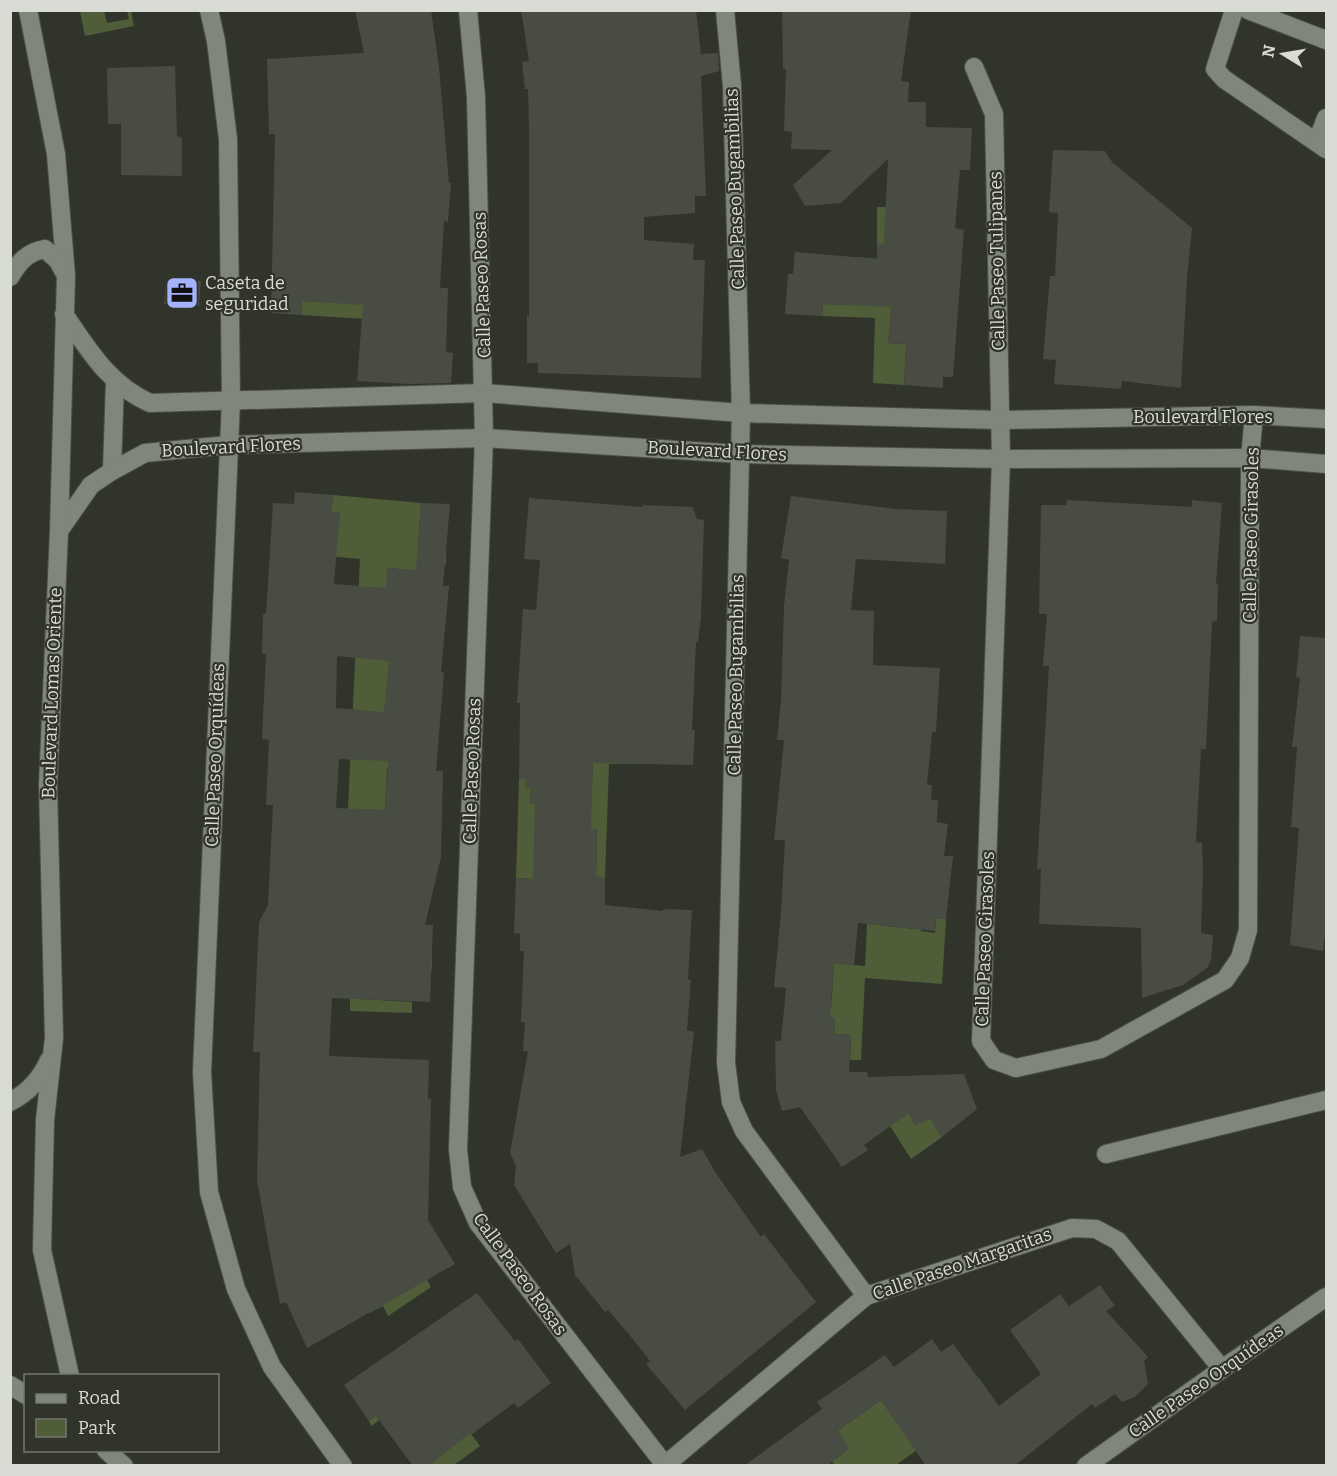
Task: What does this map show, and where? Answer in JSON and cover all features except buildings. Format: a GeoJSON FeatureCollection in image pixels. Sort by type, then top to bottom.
{"type":"FeatureCollection","features":[{"type":"Feature","properties":{"kind":"street","name":"Boulevard Lomas Oriente"},"geometry":{"type":"LineString","coordinates":[[28,10],[56,154],[66,276],[59,531],[48,785],[54,1038],[45,1120],[42,1250],[70,1374]]}},
{"type":"Feature","properties":{"kind":"street","name":"Calle Paseo Orquídeas"},"geometry":{"type":"LineString","coordinates":[[209,10],[216,41],[228,139],[231,401],[202,1072],[209,1192],[236,1289],[272,1367],[343,1466]]}},
{"type":"Feature","properties":{"kind":"street","name":"Calle Paseo Rosas"},"geometry":{"type":"LineString","coordinates":[[468,10],[476,97],[484,438],[458,1149],[462,1187],[478,1223],[664,1465]]}},
{"type":"Feature","properties":{"kind":"street","name":"Calle Paseo Bugambilias"},"geometry":{"type":"LineString","coordinates":[[725,10],[732,86],[741,413],[726,1062],[731,1102],[744,1131],[866,1296]]}},
{"type":"Feature","properties":{"kind":"street"},"geometry":{"type":"LineString","coordinates":[[1234,10],[1215,69],[1224,79],[1322,146],[1326,118]]}},
{"type":"Feature","properties":{"kind":"street"},"geometry":{"type":"LineString","coordinates":[[1248,10],[1326,40]]}},
{"type":"Feature","properties":{"kind":"street","name":"Calle Paseo Tulipanes"},"geometry":{"type":"LineString","coordinates":[[974,67],[994,114],[1001,459]]}},
{"type":"Feature","properties":{"kind":"street"},"geometry":{"type":"LineString","coordinates":[[10,277],[20,261],[29,253],[45,249],[58,261],[66,276]]}},
{"type":"Feature","properties":{"kind":"street","name":"Boulevard Flores"},"geometry":{"type":"LineString","coordinates":[[64,314],[97,363],[115,381],[150,403],[484,393],[741,413],[999,420],[1254,416],[1326,419]]}},
{"type":"Feature","properties":{"kind":"street"},"geometry":{"type":"LineString","coordinates":[[112,471],[115,381]]}},
{"type":"Feature","properties":{"kind":"street","name":"Calle Paseo Girasoles"},"geometry":{"type":"LineString","coordinates":[[1001,459],[981,1041],[994,1060],[1016,1068],[1101,1049],[1225,980],[1240,958],[1248,930],[1251,458],[1254,416]]}},
{"type":"Feature","properties":{"kind":"street","name":"Boulevard Flores"},"geometry":{"type":"LineString","coordinates":[[59,531],[91,485],[112,471],[151,451],[228,445],[484,438],[741,454],[1001,459],[1251,458],[1326,464]]}},
{"type":"Feature","properties":{"kind":"street"},"geometry":{"type":"LineString","coordinates":[[10,1101],[22,1095],[44,1070],[54,1038]]}},
{"type":"Feature","properties":{"kind":"street"},"geometry":{"type":"LineString","coordinates":[[1106,1154],[1326,1100]]}},
{"type":"Feature","properties":{"kind":"street","name":"Calle Paseo Margaritas"},"geometry":{"type":"LineString","coordinates":[[664,1465],[866,1296],[1072,1228],[1096,1229],[1118,1241],[1222,1369]]}},
{"type":"Feature","properties":{"kind":"street","name":"Calle Paseo Orquídeas"},"geometry":{"type":"LineString","coordinates":[[1086,1466],[1326,1297]]}},
{"type":"Feature","properties":{"kind":"street"},"geometry":{"type":"LineString","coordinates":[[10,1385],[24,1394]]}},
{"type":"Feature","properties":{"kind":"street"},"geometry":{"type":"LineString","coordinates":[[108,1452],[124,1466]]}},
{"type":"Feature","properties":{"kind":"green space"},"geometry":{"type":"Polygon","coordinates":[[[80,11],[104,11],[107,23],[129,19],[127,11],[131,11],[134,26],[85,36],[80,11]]]}},
{"type":"Feature","properties":{"kind":"green space"},"geometry":{"type":"Polygon","coordinates":[[[877,207],[896,207],[894,241],[915,243],[913,263],[930,264],[928,282],[909,281],[908,311],[891,311],[888,343],[906,344],[904,385],[873,383],[875,318],[822,316],[823,304],[854,305],[857,257],[877,259],[877,271],[894,272],[895,245],[877,244],[877,207]]]}},
{"type":"Feature","properties":{"kind":"green space"},"geometry":{"type":"Polygon","coordinates":[[[341,238],[368,319],[301,315],[302,301],[339,303],[341,238]]]}},
{"type":"Feature","properties":{"kind":"green space"},"geometry":{"type":"Polygon","coordinates":[[[333,495],[421,503],[418,548],[446,550],[446,564],[433,564],[431,572],[388,568],[384,610],[423,664],[423,770],[387,768],[385,810],[348,809],[360,559],[316,555],[340,512],[331,512],[333,495]]]}},
{"type":"Feature","properties":{"kind":"green space"},"geometry":{"type":"Polygon","coordinates":[[[637,716],[636,764],[609,764],[605,878],[596,877],[597,830],[569,828],[533,879],[516,878],[519,779],[525,779],[525,787],[531,788],[530,804],[591,806],[593,757],[637,716]]]}},
{"type":"Feature","properties":{"kind":"green space"},"geometry":{"type":"Polygon","coordinates":[[[923,914],[921,931],[935,933],[936,918],[946,919],[942,984],[865,978],[861,1060],[850,1060],[851,1035],[834,1034],[835,1018],[804,1016],[804,1009],[831,1009],[834,963],[865,966],[867,924],[914,929],[923,914]]]}},
{"type":"Feature","properties":{"kind":"green space"},"geometry":{"type":"Polygon","coordinates":[[[361,954],[432,957],[432,969],[364,967],[362,999],[412,1002],[412,1013],[350,1011],[350,966],[361,954]]]}},
{"type":"Feature","properties":{"kind":"green space"},"geometry":{"type":"Polygon","coordinates":[[[907,1109],[915,1125],[930,1118],[942,1137],[911,1159],[890,1126],[907,1109]]]}},
{"type":"Feature","properties":{"kind":"green space"},"geometry":{"type":"Polygon","coordinates":[[[412,1252],[431,1287],[388,1316],[383,1306],[369,1313],[352,1280],[412,1252]]]}},
{"type":"Feature","properties":{"kind":"green space"},"geometry":{"type":"Polygon","coordinates":[[[405,1343],[480,1446],[454,1465],[426,1465],[433,1383],[371,1426],[369,1421],[397,1349],[405,1343]]]}},
{"type":"Feature","properties":{"kind":"green space"},"geometry":{"type":"Polygon","coordinates":[[[979,1378],[992,1397],[896,1465],[835,1465],[832,1462],[849,1448],[837,1431],[881,1400],[904,1433],[979,1378]]]}},
{"type":"Feature","properties":{"kind":"place","name":"Caseta de seguridad"},"geometry":{"type":"Point","coordinates":[182,293]}}]}
